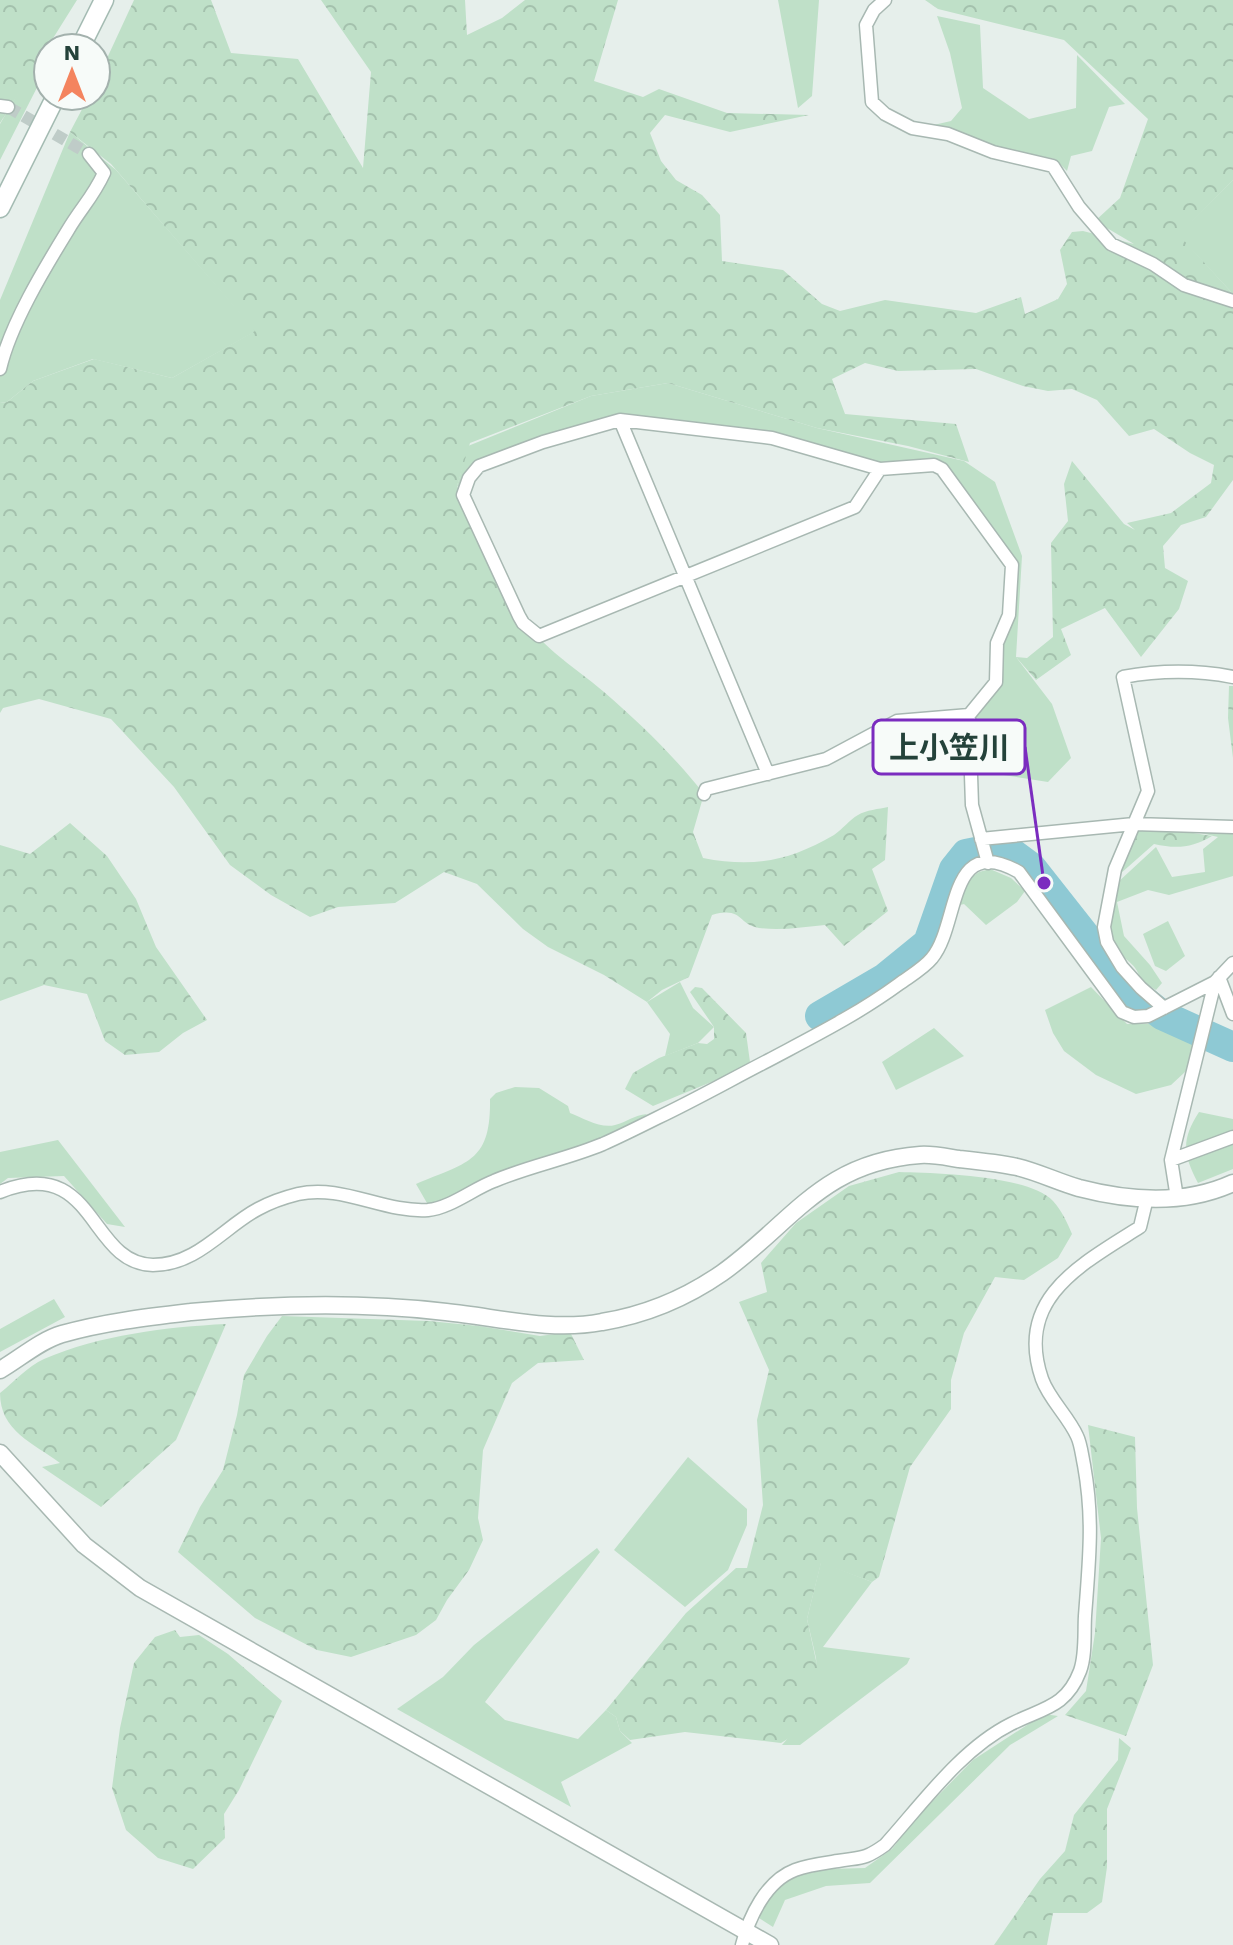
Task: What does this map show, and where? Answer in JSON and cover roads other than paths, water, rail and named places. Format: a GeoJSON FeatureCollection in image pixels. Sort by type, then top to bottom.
{"type":"FeatureCollection","features":[{"type":"Feature","properties":{"kind":"main road"},"geometry":{"type":"LineString","coordinates":[[88,32],[104,0]]}},
{"type":"Feature","properties":{"kind":"main road"},"geometry":{"type":"LineString","coordinates":[[0,208],[48,112]]}},
{"type":"Feature","properties":{"kind":"street"},"geometry":{"type":"LineString","coordinates":[[885,0],[874,10],[866,25],[872,102],[885,114],[912,128],[948,134],[993,152],[1053,166],[1079,207],[1111,244],[1153,264],[1184,285],[1233,301]]}},
{"type":"Feature","properties":{"kind":"street"},"geometry":{"type":"LineString","coordinates":[[0,369],[13,330],[69,228],[94,195],[104,173],[89,154]]}},
{"type":"Feature","properties":{"kind":"street"},"geometry":{"type":"LineString","coordinates":[[880,469],[855,507],[539,636],[523,623],[463,495],[469,478],[479,466],[543,442],[620,420],[772,438],[880,469],[934,465],[942,469],[1012,565],[1009,615],[997,643],[996,682],[969,715],[972,805],[987,860]]}},
{"type":"Feature","properties":{"kind":"street"},"geometry":{"type":"LineString","coordinates":[[620,420],[768,774]]}},
{"type":"Feature","properties":{"kind":"street"},"geometry":{"type":"LineString","coordinates":[[1168,1006],[1141,988],[1122,967],[1107,942],[1104,927],[1115,869],[1148,791],[1123,677],[1149,672],[1197,671],[1233,677]]}},
{"type":"Feature","properties":{"kind":"street"},"geometry":{"type":"LineString","coordinates":[[704,794],[706,789],[826,759],[897,721],[969,715]]}},
{"type":"Feature","properties":{"kind":"street"},"geometry":{"type":"LineString","coordinates":[[982,840],[1134,824],[1233,827]]}},
{"type":"Feature","properties":{"kind":"street"},"geometry":{"type":"LineString","coordinates":[[0,1192],[38,1181],[56,1185],[71,1196],[125,1255],[153,1265],[185,1258],[202,1250],[258,1209],[299,1194],[333,1192],[407,1211],[433,1210],[494,1181],[601,1145],[661,1117],[864,1010],[932,959],[943,941],[959,883],[970,868],[987,860],[1006,864],[1019,872],[1122,1012],[1134,1017],[1148,1016],[1217,980],[1233,963]]}},
{"type":"Feature","properties":{"kind":"street"},"geometry":{"type":"LineString","coordinates":[[1217,980],[1233,1014]]}},
{"type":"Feature","properties":{"kind":"street"},"geometry":{"type":"LineString","coordinates":[[1177,1198],[1171,1160],[1217,980]]}},
{"type":"Feature","properties":{"kind":"street"},"geometry":{"type":"LineString","coordinates":[[1171,1160],[1233,1137]]}},
{"type":"Feature","properties":{"kind":"street"},"geometry":{"type":"LineString","coordinates":[[0,1370],[59,1335],[139,1317],[242,1307],[356,1304],[550,1326],[600,1323],[650,1310],[688,1294],[724,1271],[827,1184],[873,1163],[922,1154],[1016,1167],[1079,1188],[1128,1198],[1177,1198],[1233,1183]]}},
{"type":"Feature","properties":{"kind":"street"},"geometry":{"type":"LineString","coordinates":[[744,1937],[765,1894],[780,1878],[795,1869],[866,1859],[885,1845],[981,1742],[1012,1723],[1051,1707],[1071,1691],[1081,1667],[1092,1529],[1078,1437],[1043,1382],[1034,1333],[1043,1309],[1076,1268],[1140,1227],[1147,1198]]}},
{"type":"Feature","properties":{"kind":"street"},"geometry":{"type":"LineString","coordinates":[[0,1453],[84,1545],[140,1588],[744,1937],[770,1945]]}},
{"type":"Feature","properties":{"kind":"waterway"},"geometry":{"type":"LineString","coordinates":[[820,1016],[885,978],[928,943],[954,869],[966,854],[991,849],[1012,853],[1031,867],[1124,985],[1162,1015],[1233,1047]]}},
{"type":"Feature","properties":{"kind":"tunnel"},"geometry":{"type":"LineString","coordinates":[[8,107],[89,154]]}},
{"type":"Feature","properties":{"kind":"place","name":"上小笠川"},"geometry":{"type":"Point","coordinates":[1044,883]}}]}
